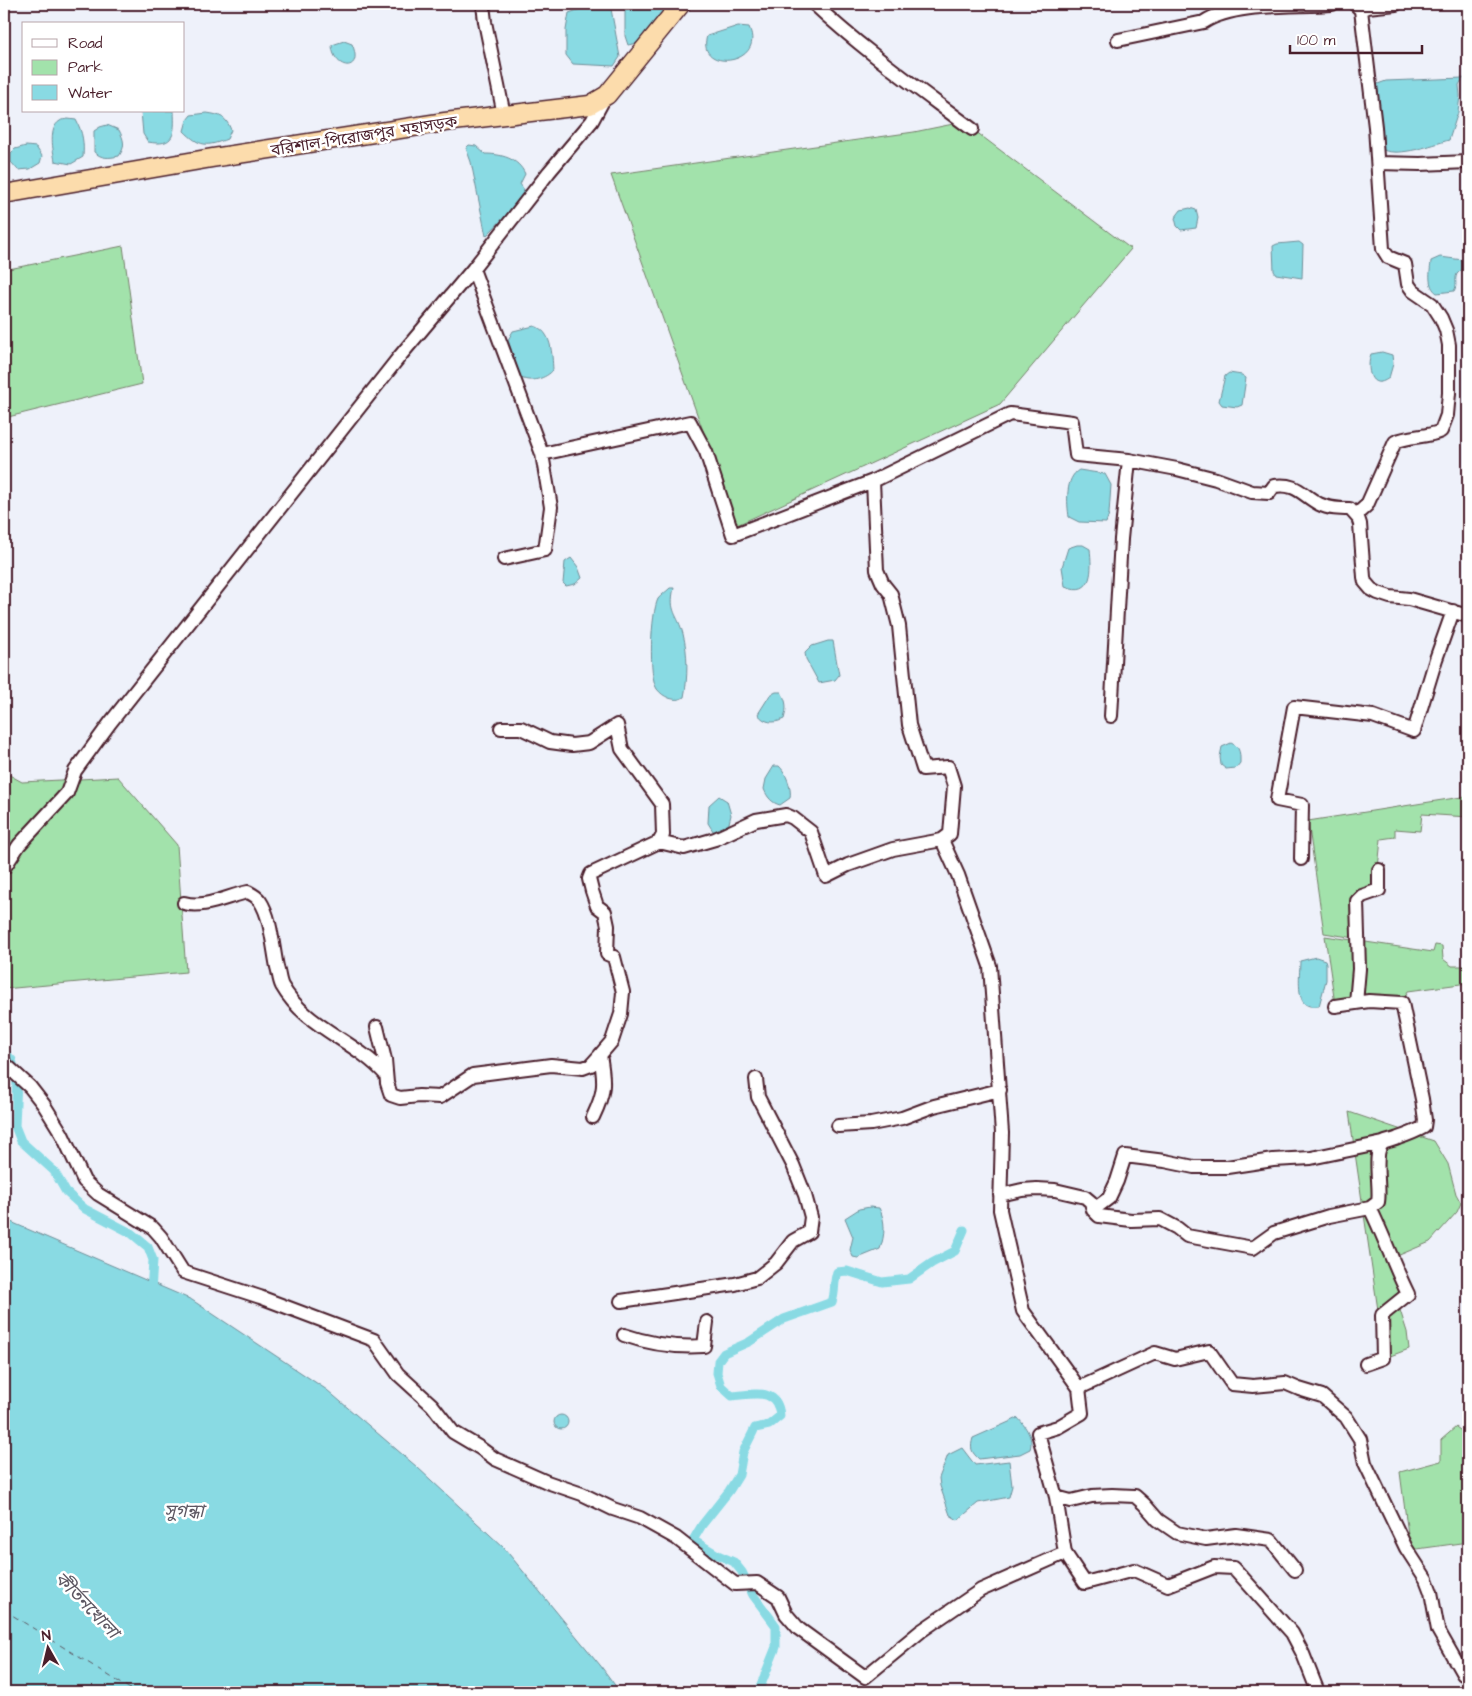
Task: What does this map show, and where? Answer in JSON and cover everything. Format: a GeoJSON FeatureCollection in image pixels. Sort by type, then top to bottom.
{"type":"FeatureCollection","features":[{"type":"Feature","properties":{"kind":"highway","name":"বরিশাল-পিরোজপুর মহাসড়ক"},"geometry":{"type":"LineString","coordinates":[[4,194],[287,146],[445,122],[590,105],[605,97],[681,4]]}},
{"type":"Feature","properties":{"kind":"street"},"geometry":{"type":"LineString","coordinates":[[483,4],[484,22],[504,115]]}},
{"type":"Feature","properties":{"kind":"street"},"geometry":{"type":"LineString","coordinates":[[814,4],[883,62],[972,129]]}},
{"type":"Feature","properties":{"kind":"street"},"geometry":{"type":"LineString","coordinates":[[1118,40],[1204,22],[1216,14],[1269,6],[1332,4]]}},
{"type":"Feature","properties":{"kind":"street"},"geometry":{"type":"LineString","coordinates":[[1356,515],[1368,505],[1395,442],[1404,438],[1432,435],[1442,430],[1447,415],[1449,393],[1449,345],[1441,318],[1432,304],[1413,291],[1408,284],[1405,264],[1388,257],[1383,249],[1378,192],[1378,163],[1358,7],[1396,4]]}},
{"type":"Feature","properties":{"kind":"street"},"geometry":{"type":"LineString","coordinates":[[4,868],[19,845],[67,793],[75,771],[173,642],[400,356],[474,269],[549,172],[592,121],[605,97]]}},
{"type":"Feature","properties":{"kind":"street"},"geometry":{"type":"LineString","coordinates":[[1378,163],[1468,162]]}},
{"type":"Feature","properties":{"kind":"street"},"geometry":{"type":"LineString","coordinates":[[474,269],[542,454],[551,507],[546,550],[504,559]]}},
{"type":"Feature","properties":{"kind":"street"},"geometry":{"type":"LineString","coordinates":[[542,454],[690,422],[706,452],[733,535],[873,481],[1010,414],[1072,422],[1076,455],[1129,460],[1177,469],[1216,479],[1252,492],[1269,493],[1274,486],[1284,484],[1296,487],[1320,504],[1338,509],[1350,509],[1356,515],[1360,524],[1364,577],[1371,590],[1390,597],[1410,599],[1468,616]]}},
{"type":"Feature","properties":{"kind":"street"},"geometry":{"type":"LineString","coordinates":[[1111,716],[1121,539],[1129,460]]}},
{"type":"Feature","properties":{"kind":"street"},"geometry":{"type":"LineString","coordinates":[[659,842],[684,848],[714,839],[756,820],[786,815],[802,824],[811,832],[826,876],[848,865],[893,849],[942,840],[950,834],[954,786],[948,767],[923,769],[909,725],[899,626],[890,594],[877,570],[873,481]]}},
{"type":"Feature","properties":{"kind":"street"},"geometry":{"type":"LineString","coordinates":[[1301,859],[1302,805],[1278,800],[1294,707],[1373,716],[1414,731],[1436,659],[1453,612]]}},
{"type":"Feature","properties":{"kind":"street"},"geometry":{"type":"LineString","coordinates":[[377,1026],[385,1060],[386,1083],[391,1095],[400,1098],[419,1096],[440,1097],[473,1075],[551,1065],[583,1068],[591,1065],[612,1041],[622,1014],[623,992],[614,957],[607,954],[608,926],[605,912],[598,906],[592,891],[591,874],[659,842],[663,834],[662,804],[622,749],[617,725],[589,743],[572,745],[550,742],[521,728],[501,728]]}},
{"type":"Feature","properties":{"kind":"street"},"geometry":{"type":"LineString","coordinates":[[942,840],[958,875],[990,966],[1002,1133],[1000,1210],[1005,1239],[1023,1311],[1079,1388],[1082,1413],[1058,1427],[1038,1433],[1056,1497],[1066,1553],[1085,1583],[1134,1570],[1168,1584],[1214,1567],[1234,1568],[1292,1633],[1303,1654],[1318,1692]]}},
{"type":"Feature","properties":{"kind":"street"},"geometry":{"type":"LineString","coordinates":[[1356,1003],[1359,969],[1357,901],[1362,896],[1379,890],[1379,870]]}},
{"type":"Feature","properties":{"kind":"street"},"geometry":{"type":"LineString","coordinates":[[184,903],[202,905],[233,894],[248,892],[259,899],[267,917],[281,983],[291,1000],[305,1015],[365,1055],[386,1075]]}},
{"type":"Feature","properties":{"kind":"street"},"geometry":{"type":"LineString","coordinates":[[1093,1210],[1109,1198],[1125,1156],[1165,1161],[1194,1168],[1227,1167],[1273,1160],[1311,1158],[1384,1143],[1424,1127],[1422,1099],[1402,1003],[1368,1001],[1335,1006]]}},
{"type":"Feature","properties":{"kind":"street"},"geometry":{"type":"LineString","coordinates":[[593,1117],[603,1097],[604,1076],[600,1055]]}},
{"type":"Feature","properties":{"kind":"street"},"geometry":{"type":"LineString","coordinates":[[4,1064],[30,1087],[44,1104],[62,1134],[84,1181],[98,1194],[153,1228],[161,1237],[183,1272],[260,1296],[374,1340],[398,1374],[432,1405],[453,1432],[495,1459],[547,1482],[582,1494],[613,1509],[640,1518],[676,1538],[735,1584],[758,1583],[778,1597],[786,1614],[799,1629],[865,1677],[921,1631],[981,1590],[1066,1553]]}},
{"type":"Feature","properties":{"kind":"street"},"geometry":{"type":"LineString","coordinates":[[621,1301],[735,1284],[756,1278],[776,1263],[794,1240],[809,1232],[811,1217],[805,1195],[793,1165],[758,1097],[756,1079]]}},
{"type":"Feature","properties":{"kind":"street"},"geometry":{"type":"LineString","coordinates":[[838,1126],[871,1124],[902,1118],[934,1106],[1000,1090]]}},
{"type":"Feature","properties":{"kind":"street"},"geometry":{"type":"LineString","coordinates":[[1000,1195],[1022,1190],[1055,1190],[1085,1197],[1091,1202],[1093,1210],[1099,1216],[1131,1220],[1160,1219],[1187,1236],[1254,1248],[1274,1233],[1329,1216],[1370,1208],[1378,1202],[1380,1194],[1379,1149],[1384,1143]]}},
{"type":"Feature","properties":{"kind":"street"},"geometry":{"type":"LineString","coordinates":[[1366,1364],[1383,1358],[1382,1315],[1408,1294],[1370,1208]]}},
{"type":"Feature","properties":{"kind":"street"},"geometry":{"type":"LineString","coordinates":[[624,1335],[647,1343],[681,1347],[704,1346],[707,1322]]}},
{"type":"Feature","properties":{"kind":"street"},"geometry":{"type":"LineString","coordinates":[[1079,1388],[1155,1352],[1175,1359],[1209,1351],[1232,1384],[1253,1386],[1285,1383],[1322,1396],[1346,1417],[1360,1439],[1365,1463],[1406,1548],[1426,1579],[1438,1630],[1463,1674],[1468,1674]]}},
{"type":"Feature","properties":{"kind":"street"},"geometry":{"type":"LineString","coordinates":[[1056,1497],[1071,1501],[1092,1496],[1135,1496],[1158,1520],[1177,1533],[1206,1539],[1236,1535],[1271,1540],[1294,1570]]}},
{"type":"Feature","properties":{"kind":"green space"},"geometry":{"type":"Polygon","coordinates":[[[963,122],[1131,249],[1000,404],[737,525],[611,175],[914,132],[963,122]]]}},
{"type":"Feature","properties":{"kind":"green space"},"geometry":{"type":"Polygon","coordinates":[[[123,246],[142,384],[4,418],[4,270],[123,246]]]}},
{"type":"Feature","properties":{"kind":"green space"},"geometry":{"type":"Polygon","coordinates":[[[4,772],[22,782],[118,777],[177,845],[186,972],[4,989],[4,772]]]}},
{"type":"Feature","properties":{"kind":"green space"},"geometry":{"type":"Polygon","coordinates":[[[1468,796],[1468,817],[1422,814],[1420,831],[1395,829],[1395,837],[1381,839],[1376,888],[1360,893],[1355,938],[1324,933],[1308,821],[1468,796]]]}},
{"type":"Feature","properties":{"kind":"green space"},"geometry":{"type":"Polygon","coordinates":[[[1325,936],[1433,952],[1435,945],[1442,946],[1443,959],[1452,966],[1468,966],[1468,983],[1408,991],[1402,1002],[1335,1004],[1325,936]]]}},
{"type":"Feature","properties":{"kind":"green space"},"geometry":{"type":"Polygon","coordinates":[[[1349,1112],[1434,1141],[1448,1164],[1456,1194],[1461,1203],[1457,1212],[1430,1242],[1397,1256],[1414,1295],[1399,1307],[1407,1332],[1409,1349],[1385,1358],[1349,1112]]]}},
{"type":"Feature","properties":{"kind":"green space"},"geometry":{"type":"Polygon","coordinates":[[[1456,1427],[1468,1436],[1468,1542],[1410,1550],[1400,1472],[1441,1461],[1441,1440],[1456,1427]]]}},
{"type":"Feature","properties":{"kind":"water"},"geometry":{"type":"Polygon","coordinates":[[[625,4],[669,4],[642,42],[628,45],[625,36],[625,4]]]}},
{"type":"Feature","properties":{"kind":"water"},"geometry":{"type":"Polygon","coordinates":[[[592,5],[611,9],[620,57],[614,66],[573,64],[566,55],[566,30],[569,13],[592,5]]]}},
{"type":"Feature","properties":{"kind":"water"},"geometry":{"type":"Polygon","coordinates":[[[738,26],[749,27],[752,40],[748,50],[740,57],[730,60],[720,60],[711,56],[706,48],[707,36],[738,26]]]}},
{"type":"Feature","properties":{"kind":"water"},"geometry":{"type":"Polygon","coordinates":[[[344,41],[352,44],[355,53],[352,64],[342,64],[334,54],[332,45],[344,41]]]}},
{"type":"Feature","properties":{"kind":"water"},"geometry":{"type":"Polygon","coordinates":[[[1463,78],[1459,85],[1458,112],[1449,140],[1407,151],[1390,152],[1383,150],[1375,85],[1386,81],[1463,78]]]}},
{"type":"Feature","properties":{"kind":"water"},"geometry":{"type":"Polygon","coordinates":[[[141,112],[174,112],[172,137],[168,140],[157,143],[148,142],[143,134],[141,112]]]}},
{"type":"Feature","properties":{"kind":"water"},"geometry":{"type":"Polygon","coordinates":[[[207,113],[225,119],[231,130],[227,139],[204,144],[199,143],[184,131],[187,120],[191,115],[207,113]]]}},
{"type":"Feature","properties":{"kind":"water"},"geometry":{"type":"Polygon","coordinates":[[[68,119],[76,120],[82,134],[83,143],[83,157],[71,164],[55,161],[53,145],[53,134],[56,124],[68,119]]]}},
{"type":"Feature","properties":{"kind":"water"},"geometry":{"type":"Polygon","coordinates":[[[107,125],[119,130],[122,137],[124,143],[119,156],[106,157],[94,152],[94,131],[107,125]]]}},
{"type":"Feature","properties":{"kind":"water"},"geometry":{"type":"Polygon","coordinates":[[[469,145],[476,146],[485,154],[508,158],[518,164],[525,174],[520,184],[527,194],[486,236],[471,162],[466,148],[469,145]]]}},
{"type":"Feature","properties":{"kind":"water"},"geometry":{"type":"Polygon","coordinates":[[[26,146],[36,147],[42,156],[40,163],[30,169],[18,170],[11,162],[11,153],[15,149],[26,146]]]}},
{"type":"Feature","properties":{"kind":"water"},"geometry":{"type":"Polygon","coordinates":[[[1190,208],[1196,210],[1198,218],[1196,228],[1181,230],[1177,226],[1175,218],[1181,210],[1190,208]]]}},
{"type":"Feature","properties":{"kind":"water"},"geometry":{"type":"Polygon","coordinates":[[[1299,242],[1303,245],[1302,278],[1276,274],[1274,271],[1273,246],[1299,242]]]}},
{"type":"Feature","properties":{"kind":"water"},"geometry":{"type":"Polygon","coordinates":[[[1440,257],[1463,260],[1467,266],[1457,274],[1454,291],[1437,293],[1432,287],[1430,279],[1431,261],[1440,257]]]}},
{"type":"Feature","properties":{"kind":"water"},"geometry":{"type":"Polygon","coordinates":[[[534,326],[540,329],[548,338],[553,370],[542,378],[528,380],[520,377],[508,340],[513,331],[534,326]]]}},
{"type":"Feature","properties":{"kind":"water"},"geometry":{"type":"Polygon","coordinates":[[[1382,352],[1392,355],[1393,364],[1389,378],[1383,382],[1377,382],[1369,371],[1371,354],[1382,352]]]}},
{"type":"Feature","properties":{"kind":"water"},"geometry":{"type":"Polygon","coordinates":[[[1229,373],[1242,375],[1246,378],[1242,405],[1237,407],[1222,405],[1219,401],[1225,376],[1229,373]]]}},
{"type":"Feature","properties":{"kind":"water"},"geometry":{"type":"Polygon","coordinates":[[[1079,470],[1105,474],[1111,485],[1109,514],[1106,523],[1079,522],[1069,517],[1069,485],[1074,474],[1079,470]]]}},
{"type":"Feature","properties":{"kind":"water"},"geometry":{"type":"Polygon","coordinates":[[[1083,545],[1090,549],[1091,572],[1086,585],[1074,589],[1065,586],[1062,567],[1068,548],[1083,545]]]}},
{"type":"Feature","properties":{"kind":"water"},"geometry":{"type":"Polygon","coordinates":[[[571,558],[578,567],[582,578],[575,584],[566,586],[563,583],[565,562],[571,558]]]}},
{"type":"Feature","properties":{"kind":"water"},"geometry":{"type":"Polygon","coordinates":[[[670,588],[674,588],[672,596],[673,608],[685,641],[687,657],[684,697],[680,699],[671,699],[657,689],[652,671],[652,630],[656,606],[658,599],[670,588]]]}},
{"type":"Feature","properties":{"kind":"water"},"geometry":{"type":"Polygon","coordinates":[[[833,641],[839,675],[835,680],[819,683],[806,659],[805,653],[812,646],[833,641]]]}},
{"type":"Feature","properties":{"kind":"water"},"geometry":{"type":"Polygon","coordinates":[[[781,692],[785,702],[784,719],[777,722],[766,721],[758,714],[770,695],[781,692]]]}},
{"type":"Feature","properties":{"kind":"water"},"geometry":{"type":"Polygon","coordinates":[[[1231,743],[1238,749],[1240,763],[1236,768],[1226,769],[1221,765],[1220,757],[1222,747],[1231,743]]]}},
{"type":"Feature","properties":{"kind":"water"},"geometry":{"type":"Polygon","coordinates":[[[774,766],[779,766],[784,772],[790,790],[790,798],[780,805],[770,799],[764,789],[766,779],[774,766]]]}},
{"type":"Feature","properties":{"kind":"water"},"geometry":{"type":"Polygon","coordinates":[[[719,796],[727,801],[731,815],[728,827],[718,832],[713,831],[708,823],[709,805],[719,796]]]}},
{"type":"Feature","properties":{"kind":"water"},"geometry":{"type":"Polygon","coordinates":[[[1316,957],[1325,960],[1326,980],[1319,1006],[1308,1006],[1301,998],[1299,985],[1300,961],[1316,957]]]}},
{"type":"Feature","properties":{"kind":"water"},"geometry":{"type":"Polygon","coordinates":[[[879,1208],[883,1218],[884,1233],[880,1249],[858,1258],[853,1257],[850,1250],[853,1237],[845,1218],[859,1209],[879,1208]]]}},
{"type":"Feature","properties":{"kind":"water","name":"সুগন্ধা"},"geometry":{"type":"Polygon","coordinates":[[[4,1219],[192,1300],[327,1390],[417,1467],[504,1548],[620,1692],[4,1692],[4,1219]]]}},
{"type":"Feature","properties":{"kind":"water"},"geometry":{"type":"Polygon","coordinates":[[[558,1415],[564,1415],[568,1422],[564,1429],[558,1429],[554,1425],[554,1419],[558,1415]]]}},
{"type":"Feature","properties":{"kind":"water"},"geometry":{"type":"Polygon","coordinates":[[[1018,1418],[1030,1436],[1030,1449],[1020,1454],[979,1459],[974,1454],[971,1447],[973,1438],[1018,1418]]]}},
{"type":"Feature","properties":{"kind":"water"},"geometry":{"type":"Polygon","coordinates":[[[962,1448],[975,1465],[1009,1461],[1012,1486],[1009,1497],[978,1503],[958,1520],[950,1515],[939,1478],[948,1455],[962,1448]]]}},
{"type":"Feature","properties":{"kind":"waterway"},"geometry":{"type":"LineString","coordinates":[[4,1052],[12,1060],[17,1080],[15,1126],[21,1141],[54,1171],[66,1192],[85,1209],[131,1233],[148,1247],[153,1260],[151,1293]]}},
{"type":"Feature","properties":{"kind":"waterway"},"geometry":{"type":"LineString","coordinates":[[758,1692],[776,1647],[776,1626],[753,1595],[742,1572],[734,1562],[693,1540],[739,1475],[743,1452],[755,1428],[769,1425],[780,1416],[775,1400],[770,1396],[764,1394],[732,1396],[721,1386],[717,1373],[718,1361],[724,1353],[749,1342],[784,1319],[832,1302],[837,1272],[847,1271],[882,1282],[909,1279],[932,1263],[955,1251],[964,1230]]}},
{"type":"Feature","properties":{"kind":"ferry route"},"geometry":{"type":"LineString","coordinates":[[4,1610],[135,1692]]}},
{"type":"Feature","properties":{"kind":"water label","name":"কীর্তনখোলা"},"geometry":{"type":"Point","coordinates":[87,1605]}}]}
